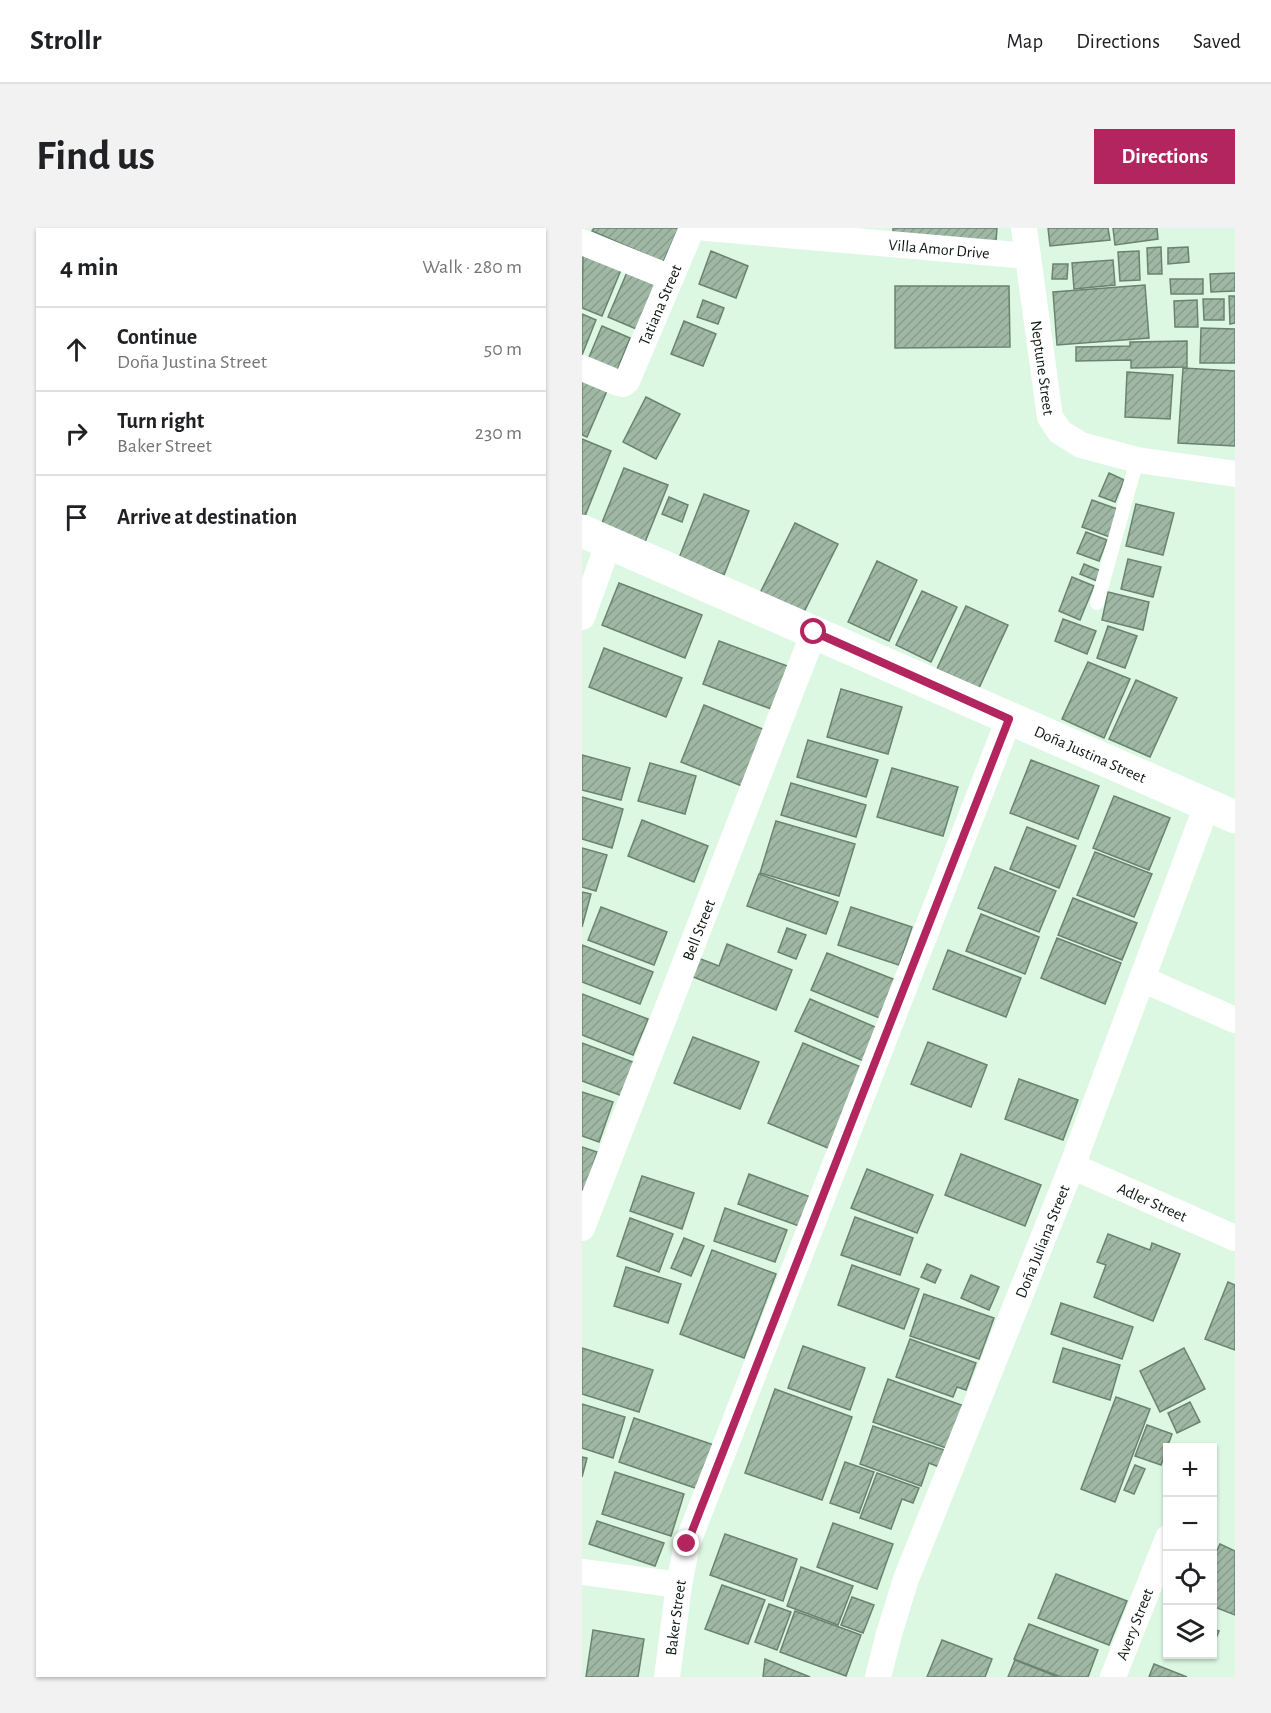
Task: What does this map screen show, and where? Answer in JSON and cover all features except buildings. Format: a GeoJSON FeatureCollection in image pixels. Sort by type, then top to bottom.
{"type":"FeatureCollection","features":[{"type":"Feature","properties":{"kind":"street","name":"Tatiana Street"},"geometry":{"type":"LineString","coordinates":[[582,368],[618,383],[623,384],[627,381],[692,228]]}},
{"type":"Feature","properties":{"kind":"street","name":"Villa Amor Drive"},"geometry":{"type":"LineString","coordinates":[[706,228],[1028,256]]}},
{"type":"Feature","properties":{"kind":"street","name":"Neptune Street"},"geometry":{"type":"LineString","coordinates":[[1024,228],[1050,417],[1060,432],[1081,445],[1137,460],[1235,474]]}},
{"type":"Feature","properties":{"kind":"street"},"geometry":{"type":"LineString","coordinates":[[582,242],[671,278]]}},
{"type":"Feature","properties":{"kind":"street"},"geometry":{"type":"LineString","coordinates":[[582,617],[596,537]]}},
{"type":"Feature","properties":{"kind":"street","name":"Doña Justina Street"},"geometry":{"type":"LineString","coordinates":[[596,537],[1221,811]]}},
{"type":"Feature","properties":{"kind":"street","name":"Bell Street"},"geometry":{"type":"LineString","coordinates":[[582,1228],[814,632]]}},
{"type":"Feature","properties":{"kind":"street","name":"Baker Street"},"geometry":{"type":"LineString","coordinates":[[667,1677],[679,1585],[687,1544],[1009,719]]}},
{"type":"Feature","properties":{"kind":"street","name":"Doña Juliana Street"},"geometry":{"type":"LineString","coordinates":[[878,1677],[906,1579],[1072,1166],[1142,979],[1221,811]]}},
{"type":"Feature","properties":{"kind":"street"},"geometry":{"type":"LineString","coordinates":[[1142,979],[1235,1020]]}},
{"type":"Feature","properties":{"kind":"street","name":"Adler Street"},"geometry":{"type":"LineString","coordinates":[[1072,1166],[1235,1238]]}},
{"type":"Feature","properties":{"kind":"street","name":"Avery Street"},"geometry":{"type":"LineString","coordinates":[[1113,1677],[1163,1548]]}},
{"type":"Feature","properties":{"kind":"street"},"geometry":{"type":"LineString","coordinates":[[582,1572],[679,1585]]}},
{"type":"Feature","properties":{"kind":"lane"},"geometry":{"type":"LineString","coordinates":[[1097,603],[1137,460]]}},
{"type":"Feature","properties":{"kind":"route"},"geometry":{"type":"LineString","coordinates":[[687,1544],[1009,719],[814,632]]}}]}
